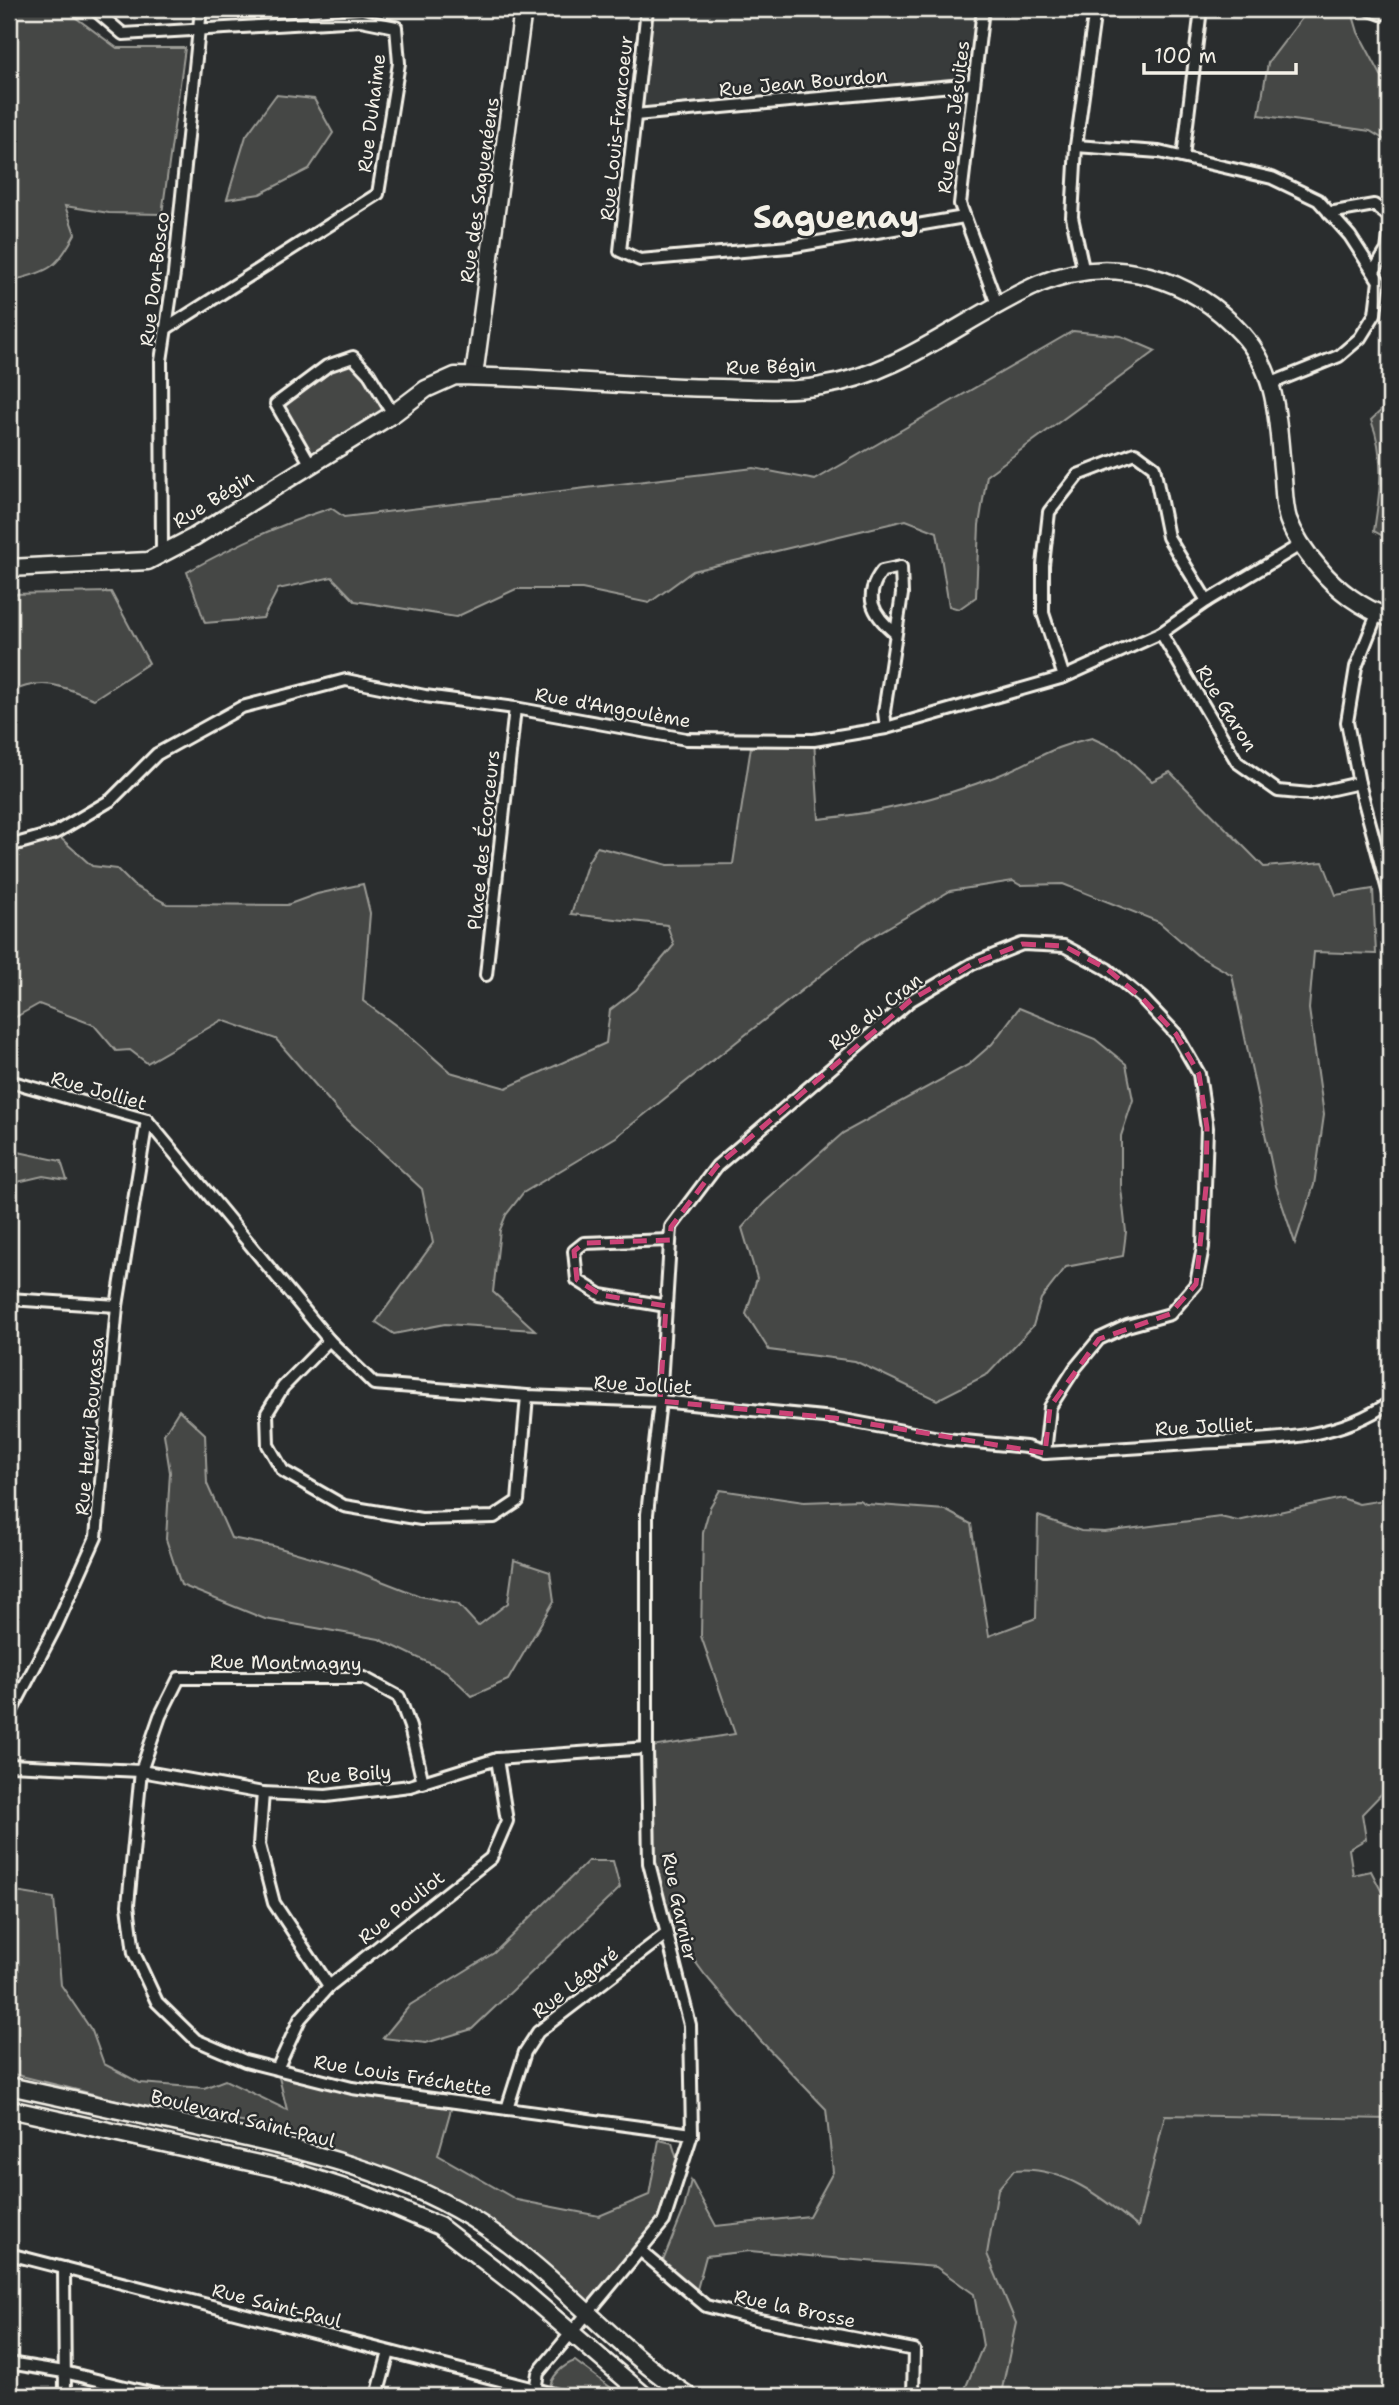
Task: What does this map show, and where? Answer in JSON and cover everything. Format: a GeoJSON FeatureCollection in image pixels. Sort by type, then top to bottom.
{"type":"FeatureCollection","features":[{"type":"Feature","properties":{"kind":"street"},"geometry":{"type":"LineString","coordinates":[[94,9],[123,34],[198,30]]}},
{"type":"Feature","properties":{"kind":"street","name":"Rue Don-Bosco"},"geometry":{"type":"LineString","coordinates":[[162,555],[161,361],[167,328],[201,9]]}},
{"type":"Feature","properties":{"kind":"street","name":"Rue des Saguenéens"},"geometry":{"type":"LineString","coordinates":[[474,376],[523,9]]}},
{"type":"Feature","properties":{"kind":"street","name":"Rue Louis-Francoeur"},"geometry":{"type":"LineString","coordinates":[[647,9],[620,251],[640,260],[789,247],[964,218]]}},
{"type":"Feature","properties":{"kind":"street","name":"Rue Des Jésuites"},"geometry":{"type":"LineString","coordinates":[[983,9],[960,204],[998,307]]}},
{"type":"Feature","properties":{"kind":"street"},"geometry":{"type":"LineString","coordinates":[[1084,273],[1072,217],[1076,146],[1095,9]]}},
{"type":"Feature","properties":{"kind":"street"},"geometry":{"type":"LineString","coordinates":[[1183,157],[1201,9]]}},
{"type":"Feature","properties":{"kind":"street"},"geometry":{"type":"LineString","coordinates":[[1368,9],[1381,14],[1390,9]]}},
{"type":"Feature","properties":{"kind":"street","name":"Rue Duhaime"},"geometry":{"type":"LineString","coordinates":[[167,328],[378,194],[399,63],[396,27],[362,20],[198,30]]}},
{"type":"Feature","properties":{"kind":"street","name":"Rue Jean Bourdon"},"geometry":{"type":"LineString","coordinates":[[635,115],[974,84]]}},
{"type":"Feature","properties":{"kind":"street"},"geometry":{"type":"LineString","coordinates":[[1076,146],[1159,152],[1272,178],[1318,200],[1350,236],[1379,281],[1375,314],[1360,338],[1339,356],[1272,383]]}},
{"type":"Feature","properties":{"kind":"street"},"geometry":{"type":"LineString","coordinates":[[1329,213],[1374,205],[1390,217]]}},
{"type":"Feature","properties":{"kind":"street"},"geometry":{"type":"LineString","coordinates":[[1374,271],[1387,250],[1390,229]]}},
{"type":"Feature","properties":{"kind":"street","name":"Rue Bégin"},"geometry":{"type":"LineString","coordinates":[[9,568],[117,565],[148,561],[162,555],[393,414],[426,389],[456,376],[705,388],[821,386],[860,377],[929,345],[1040,284],[1084,273],[1126,271],[1175,282],[1212,304],[1243,335],[1260,358],[1272,383],[1287,516],[1300,545],[1332,584],[1383,616]]}},
{"type":"Feature","properties":{"kind":"street"},"geometry":{"type":"LineString","coordinates":[[456,376],[479,342]]}},
{"type":"Feature","properties":{"kind":"street"},"geometry":{"type":"LineString","coordinates":[[311,465],[276,404],[327,366],[353,357],[369,374],[393,414]]}},
{"type":"Feature","properties":{"kind":"street"},"geometry":{"type":"LineString","coordinates":[[1064,677],[1043,613],[1043,565],[1049,512],[1078,475],[1136,453],[1154,467],[1168,537],[1207,601]]}},
{"type":"Feature","properties":{"kind":"street","name":"Rue d'Angoulème"},"geometry":{"type":"LineString","coordinates":[[9,846],[55,833],[111,800],[157,754],[242,707],[346,680],[425,696],[514,708],[686,739],[814,740],[886,728],[1064,677],[1161,633],[1207,601],[1300,545]]}},
{"type":"Feature","properties":{"kind":"street"},"geometry":{"type":"LineString","coordinates":[[886,728],[884,712],[902,594],[901,567],[882,571],[872,585],[873,607],[881,621],[895,633]]}},
{"type":"Feature","properties":{"kind":"street"},"geometry":{"type":"LineString","coordinates":[[1383,616],[1356,667],[1348,722],[1359,783],[1390,898]]}},
{"type":"Feature","properties":{"kind":"street","name":"Rue Garon"},"geometry":{"type":"LineString","coordinates":[[1161,633],[1237,762],[1278,791],[1310,794],[1359,783]]}},
{"type":"Feature","properties":{"kind":"street","name":"Place des Écorceurs"},"geometry":{"type":"LineString","coordinates":[[486,975],[514,708]]}},
{"type":"Feature","properties":{"kind":"street","name":"Rue du Cran"},"geometry":{"type":"LineString","coordinates":[[660,1401],[671,1227],[717,1166],[911,1000],[972,964],[1022,944],[1064,946],[1107,969],[1143,999],[1176,1034],[1199,1074],[1206,1128],[1203,1247],[1196,1284],[1170,1314],[1127,1326],[1099,1339],[1075,1368],[1050,1406],[1045,1453]]}},
{"type":"Feature","properties":{"kind":"street","name":"Rue Jolliet"},"geometry":{"type":"LineString","coordinates":[[9,1082],[147,1120],[329,1340],[374,1384],[527,1396],[660,1401],[834,1418],[945,1439],[1026,1447],[1045,1453],[1277,1440],[1336,1430],[1369,1417],[1390,1402]]}},
{"type":"Feature","properties":{"kind":"street","name":"Rue Henri Bourassa"},"geometry":{"type":"LineString","coordinates":[[9,1716],[56,1626],[96,1537],[117,1306],[147,1120]]}},
{"type":"Feature","properties":{"kind":"street"},"geometry":{"type":"LineString","coordinates":[[666,1306],[601,1295],[577,1280],[574,1251],[584,1243],[670,1240]]}},
{"type":"Feature","properties":{"kind":"street"},"geometry":{"type":"LineString","coordinates":[[9,1300],[117,1306]]}},
{"type":"Feature","properties":{"kind":"street"},"geometry":{"type":"LineString","coordinates":[[329,1340],[283,1387],[267,1413],[268,1445],[283,1471],[344,1506],[421,1519],[494,1517],[519,1501],[527,1396]]}},
{"type":"Feature","properties":{"kind":"street","name":"Rue Garnier"},"geometry":{"type":"LineString","coordinates":[[535,2393],[538,2373],[664,2221],[692,2134],[690,2025],[649,1863],[647,1514],[660,1401]]}},
{"type":"Feature","properties":{"kind":"street","name":"Rue Montmagny"},"geometry":{"type":"LineString","coordinates":[[141,1771],[160,1716],[179,1678],[364,1678],[399,1697],[424,1783]]}},
{"type":"Feature","properties":{"kind":"street","name":"Rue Boily"},"geometry":{"type":"LineString","coordinates":[[9,1765],[141,1771],[263,1793],[326,1796],[424,1783],[497,1759],[647,1748]]}},
{"type":"Feature","properties":{"kind":"street","name":"Rue Pouliot"},"geometry":{"type":"LineString","coordinates":[[277,2069],[300,2019],[330,1986],[491,1858],[507,1821],[497,1759]]}},
{"type":"Feature","properties":{"kind":"street","name":"Rue Louis Fréchette"},"geometry":{"type":"LineString","coordinates":[[141,1771],[128,1905],[134,1953],[157,2002],[195,2040],[245,2061],[352,2088],[692,2134]]}},
{"type":"Feature","properties":{"kind":"street"},"geometry":{"type":"LineString","coordinates":[[263,1793],[259,1845],[274,1903],[330,1986]]}},
{"type":"Feature","properties":{"kind":"street","name":"Rue Légaré"},"geometry":{"type":"LineString","coordinates":[[507,2109],[524,2052],[538,2032],[666,1934]]}},
{"type":"Feature","properties":{"kind":"street","name":"Boulevard Saint-Paul"},"geometry":{"type":"LineString","coordinates":[[9,2086],[304,2151],[418,2191],[485,2227],[590,2308],[653,2373],[690,2396]]}},
{"type":"Feature","properties":{"kind":"street","name":"Boulevard Saint-Paul"},"geometry":{"type":"LineString","coordinates":[[9,2109],[295,2172],[366,2195],[439,2225],[645,2396]]}},
{"type":"Feature","properties":{"kind":"street","name":"Rue la Brosse"},"geometry":{"type":"LineString","coordinates":[[641,2251],[706,2306],[755,2319],[914,2350],[913,2396]]}},
{"type":"Feature","properties":{"kind":"street","name":"Rue Saint-Paul"},"geometry":{"type":"LineString","coordinates":[[9,2254],[389,2352],[535,2393],[562,2396]]}},
{"type":"Feature","properties":{"kind":"street"},"geometry":{"type":"LineString","coordinates":[[64,2268],[65,2396]]}},
{"type":"Feature","properties":{"kind":"street"},"geometry":{"type":"LineString","coordinates":[[377,2396],[389,2352]]}},
{"type":"Feature","properties":{"kind":"street"},"geometry":{"type":"LineString","coordinates":[[9,2363],[64,2372],[162,2396]]}},
{"type":"Feature","properties":{"kind":"highlighted area"},"geometry":{"type":"Polygon","coordinates":[[[1022,944],[1064,946],[1107,969],[1143,999],[1176,1034],[1199,1074],[1207,1128],[1206,1187],[1196,1284],[1170,1314],[1099,1339],[1050,1407],[1045,1453],[834,1418],[660,1401],[666,1306],[601,1295],[577,1280],[574,1251],[584,1243],[670,1240],[671,1227],[717,1166],[911,1000],[972,964],[1022,944]]]}},
{"type":"Feature","properties":{"kind":"shaded area"},"geometry":{"type":"Polygon","coordinates":[[[9,9],[64,9],[117,48],[185,48],[162,214],[109,213],[65,206],[75,234],[63,254],[45,270],[15,280],[9,277],[9,9]]]}},
{"type":"Feature","properties":{"kind":"shaded area"},"geometry":{"type":"Polygon","coordinates":[[[649,9],[984,9],[974,85],[634,117],[649,9]]]}},
{"type":"Feature","properties":{"kind":"shaded area"},"geometry":{"type":"Polygon","coordinates":[[[1309,9],[1346,9],[1352,12],[1358,32],[1390,92],[1390,143],[1370,131],[1259,115],[1268,63],[1309,9]]]}},
{"type":"Feature","properties":{"kind":"shaded area"},"geometry":{"type":"Polygon","coordinates":[[[276,95],[314,99],[333,133],[309,169],[260,194],[227,199],[246,136],[276,95]]]}},
{"type":"Feature","properties":{"kind":"shaded area"},"geometry":{"type":"Polygon","coordinates":[[[1073,331],[1121,336],[1156,351],[987,475],[979,525],[976,597],[959,609],[949,606],[937,532],[906,520],[693,571],[649,603],[582,589],[516,589],[456,617],[355,601],[332,577],[278,589],[263,618],[205,623],[187,572],[257,536],[331,508],[344,517],[754,468],[815,480],[1073,331]]]}},
{"type":"Feature","properties":{"kind":"shaded area"},"geometry":{"type":"Polygon","coordinates":[[[353,357],[393,414],[311,465],[276,404],[327,366],[353,357]]]}},
{"type":"Feature","properties":{"kind":"shaded area"},"geometry":{"type":"Polygon","coordinates":[[[1390,402],[1390,540],[1374,531],[1380,489],[1380,462],[1371,420],[1390,402]]]}},
{"type":"Feature","properties":{"kind":"shaded area"},"geometry":{"type":"Polygon","coordinates":[[[111,592],[149,663],[94,699],[62,687],[42,684],[9,693],[9,594],[111,592]]]}},
{"type":"Feature","properties":{"kind":"shaded area"},"geometry":{"type":"Polygon","coordinates":[[[1092,738],[1118,750],[1152,781],[1170,772],[1264,867],[1323,862],[1336,895],[1373,889],[1376,954],[1314,952],[1309,1009],[1324,1115],[1314,1185],[1295,1243],[1276,1186],[1232,975],[1197,955],[1159,922],[1063,884],[1020,885],[1013,881],[950,891],[863,942],[616,1137],[523,1193],[506,1215],[500,1230],[493,1292],[535,1330],[445,1324],[394,1334],[376,1322],[433,1243],[422,1189],[338,1111],[276,1039],[222,1020],[147,1063],[130,1050],[116,1051],[94,1025],[39,1004],[14,1018],[9,1016],[9,846],[55,833],[92,866],[117,869],[133,885],[167,904],[287,905],[317,894],[363,884],[370,913],[363,1001],[406,1033],[450,1072],[506,1088],[606,1043],[610,1010],[636,990],[674,945],[667,925],[571,914],[588,862],[597,847],[668,865],[733,864],[752,740],[814,740],[819,819],[887,809],[953,792],[1010,771],[1065,745],[1092,738]]]}},
{"type":"Feature","properties":{"kind":"shaded area"},"geometry":{"type":"Polygon","coordinates":[[[1019,1008],[1095,1039],[1126,1064],[1133,1100],[1121,1136],[1121,1188],[1126,1232],[1123,1256],[1066,1267],[1041,1299],[1033,1326],[988,1374],[937,1400],[855,1361],[769,1350],[746,1314],[757,1278],[742,1228],[765,1202],[843,1133],[968,1065],[992,1044],[1019,1008]]]}},
{"type":"Feature","properties":{"kind":"shaded area"},"geometry":{"type":"Polygon","coordinates":[[[9,1150],[61,1161],[67,1180],[43,1176],[9,1184],[9,1150]]]}},
{"type":"Feature","properties":{"kind":"shaded area"},"geometry":{"type":"Polygon","coordinates":[[[179,1410],[205,1434],[207,1484],[231,1538],[273,1546],[348,1568],[420,1596],[458,1604],[478,1626],[508,1603],[514,1560],[550,1572],[554,1601],[508,1680],[472,1696],[446,1671],[379,1639],[265,1619],[181,1585],[166,1539],[170,1472],[164,1434],[179,1410]]]}},
{"type":"Feature","properties":{"kind":"shaded area"},"geometry":{"type":"Polygon","coordinates":[[[720,1490],[804,1502],[859,1500],[866,1504],[945,1510],[971,1524],[989,1636],[1036,1618],[1038,1516],[1081,1531],[1105,1532],[1220,1517],[1238,1521],[1342,1498],[1359,1504],[1390,1499],[1390,1785],[1362,1814],[1366,1839],[1349,1849],[1353,1875],[1371,1871],[1390,1908],[1390,2119],[1165,2115],[1138,2227],[1111,2205],[1065,2178],[1032,2170],[1014,2170],[998,2189],[987,2254],[1016,2323],[1002,2389],[998,2396],[962,2396],[983,2346],[974,2294],[936,2267],[750,2251],[706,2256],[696,2293],[661,2266],[684,2209],[691,2180],[716,2226],[809,2216],[833,2172],[826,2109],[760,2040],[705,1975],[672,1930],[656,1864],[651,1747],[735,1734],[701,1636],[703,1532],[710,1507],[720,1490]]]}},
{"type":"Feature","properties":{"kind":"shaded area"},"geometry":{"type":"Polygon","coordinates":[[[588,1861],[613,1861],[620,1888],[472,2029],[426,2043],[383,2038],[410,2005],[494,1953],[588,1861]]]}},
{"type":"Feature","properties":{"kind":"shaded area"},"geometry":{"type":"Polygon","coordinates":[[[9,1891],[54,1898],[61,1985],[92,2031],[104,2064],[140,2083],[204,2088],[225,2080],[287,2110],[277,2069],[453,2102],[438,2155],[517,2200],[599,2216],[649,2195],[659,2140],[672,2143],[677,2159],[655,2226],[590,2301],[581,2303],[512,2245],[280,2128],[145,2107],[9,2073],[9,1891]]]}},
{"type":"Feature","properties":{"kind":"shaded area"},"geometry":{"type":"Polygon","coordinates":[[[1165,2115],[1390,2121],[1390,2396],[998,2396],[1002,2389],[1016,2323],[987,2254],[998,2189],[1014,2170],[1034,2168],[1094,2191],[1138,2226],[1165,2115]]]}},
{"type":"Feature","properties":{"kind":"shaded area"},"geometry":{"type":"Polygon","coordinates":[[[575,2361],[622,2396],[562,2396],[550,2389],[558,2372],[575,2361]]]}},
{"type":"Feature","properties":{"kind":"district","name":"Saguenay"},"geometry":{"type":"Point","coordinates":[836,216]}}]}
